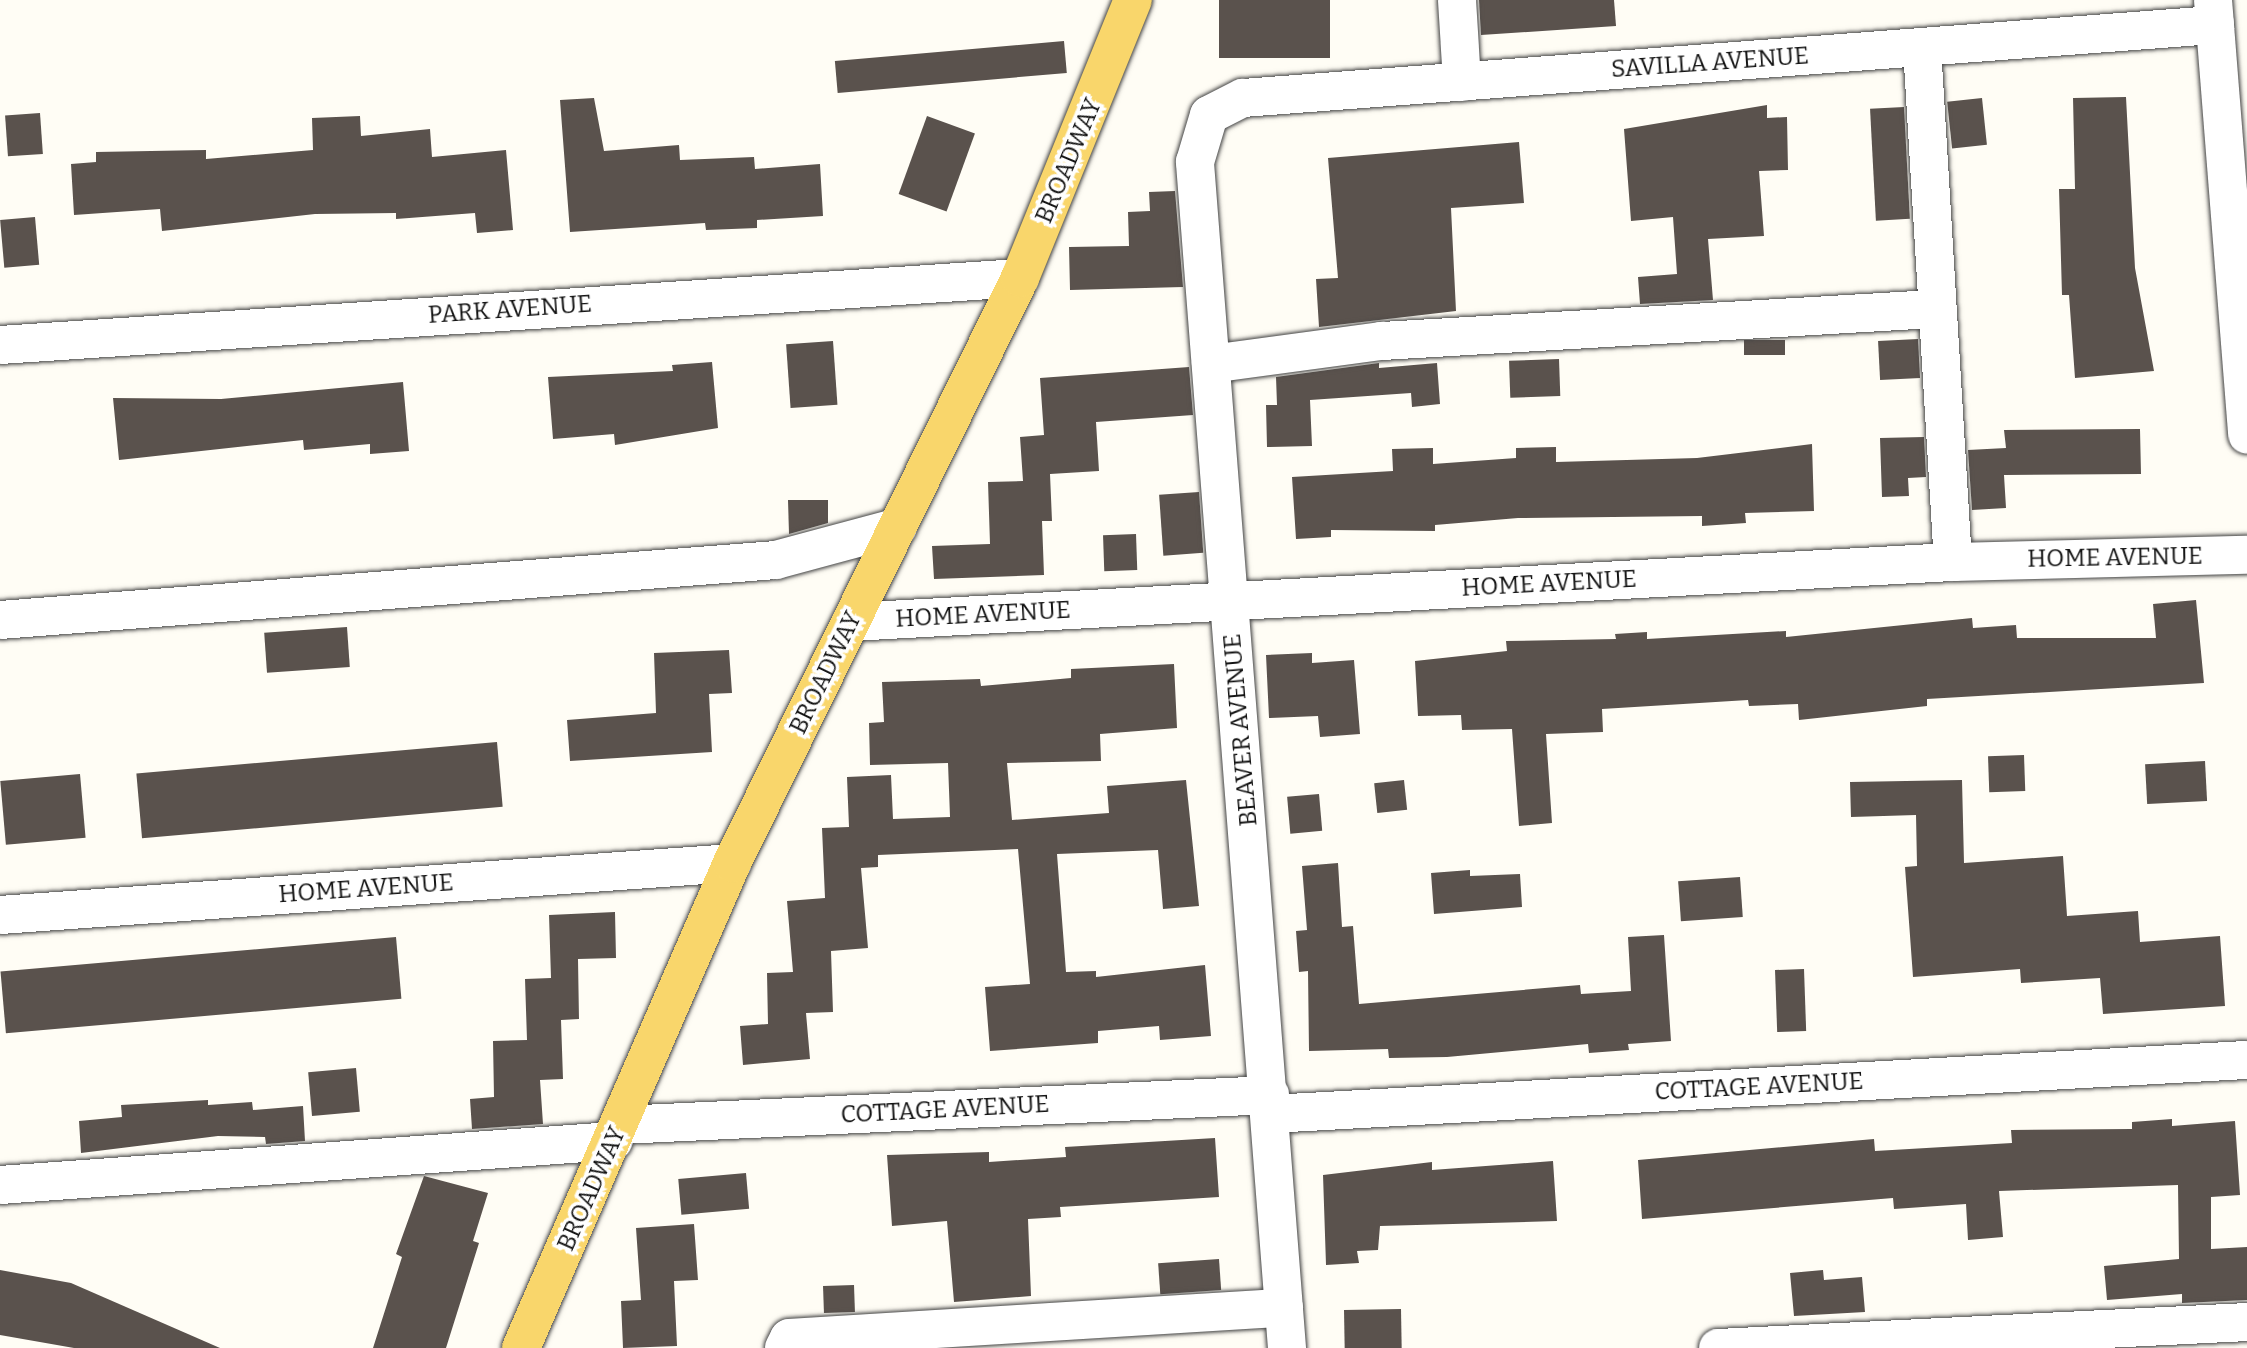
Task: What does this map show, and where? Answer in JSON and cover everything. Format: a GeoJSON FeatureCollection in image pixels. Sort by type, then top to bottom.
{"type":"FeatureCollection","features":[{"type":"Feature","properties":{"kind":"main road","name":"BROADWAY"},"geometry":{"type":"LineString","coordinates":[[521,1348],[617,1133],[732,863],[1020,278],[1133,0]]}},
{"type":"Feature","properties":{"kind":"street"},"geometry":{"type":"LineString","coordinates":[[1457,0],[1462,82]]}},
{"type":"Feature","properties":{"kind":"street"},"geometry":{"type":"LineString","coordinates":[[2214,13],[2241,303],[2247,435]]}},
{"type":"Feature","properties":{"kind":"street","name":"SAVILLA AVENUE"},"geometry":{"type":"LineString","coordinates":[[1209,115],[1243,98],[1922,47],[2214,13]]}},
{"type":"Feature","properties":{"kind":"street"},"geometry":{"type":"LineString","coordinates":[[1922,47],[1933,309],[1941,323],[1953,562]]}},
{"type":"Feature","properties":{"kind":"street","name":"BEAVER AVENUE"},"geometry":{"type":"LineString","coordinates":[[1209,115],[1195,162],[1287,1348]]}},
{"type":"Feature","properties":{"kind":"street","name":"PARK AVENUE"},"geometry":{"type":"LineString","coordinates":[[0,345],[1020,278]]}},
{"type":"Feature","properties":{"kind":"street"},"geometry":{"type":"LineString","coordinates":[[1211,364],[1382,341],[1933,309]]}},
{"type":"Feature","properties":{"kind":"street"},"geometry":{"type":"LineString","coordinates":[[0,620],[763,562],[898,527]]}},
{"type":"Feature","properties":{"kind":"street","name":"HOME AVENUE"},"geometry":{"type":"LineString","coordinates":[[851,622],[1953,562],[2247,555]]}},
{"type":"Feature","properties":{"kind":"street","name":"HOME AVENUE"},"geometry":{"type":"LineString","coordinates":[[0,915],[732,863]]}},
{"type":"Feature","properties":{"kind":"street","name":"COTTAGE AVENUE"},"geometry":{"type":"LineString","coordinates":[[0,1185],[617,1133],[2247,1060]]}},
{"type":"Feature","properties":{"kind":"street"},"geometry":{"type":"LineString","coordinates":[[784,1348],[789,1338],[1284,1308]]}},
{"type":"Feature","properties":{"kind":"street"},"geometry":{"type":"LineString","coordinates":[[1718,1348],[2247,1322]]}},
{"type":"Feature","properties":{"kind":"building"},"geometry":{"type":"Polygon","coordinates":[[[1219,0],[1330,0],[1330,58],[1219,58],[1219,0]]]}},
{"type":"Feature","properties":{"kind":"building"},"geometry":{"type":"Polygon","coordinates":[[[1479,0],[1614,0],[1616,26],[1481,35],[1479,0]]]}},
{"type":"Feature","properties":{"kind":"building"},"geometry":{"type":"Polygon","coordinates":[[[1064,41],[1067,73],[838,93],[835,61],[1064,41]]]}},
{"type":"Feature","properties":{"kind":"building"},"geometry":{"type":"Polygon","coordinates":[[[2126,97],[2135,268],[2154,371],[2075,378],[2069,295],[2062,295],[2059,189],[2075,189],[2073,98],[2126,97]]]}},
{"type":"Feature","properties":{"kind":"building"},"geometry":{"type":"Polygon","coordinates":[[[594,98],[604,151],[679,145],[680,160],[754,157],[755,169],[820,164],[823,216],[757,220],[757,228],[706,230],[705,223],[570,232],[560,100],[594,98]]]}},
{"type":"Feature","properties":{"kind":"building"},"geometry":{"type":"Polygon","coordinates":[[[1982,98],[1987,145],[1952,148],[1947,102],[1982,98]]]}},
{"type":"Feature","properties":{"kind":"building"},"geometry":{"type":"Polygon","coordinates":[[[1767,105],[1767,118],[1787,117],[1788,170],[1759,171],[1764,236],[1708,239],[1713,300],[1640,304],[1638,277],[1677,274],[1673,217],[1631,221],[1624,129],[1767,105]]]}},
{"type":"Feature","properties":{"kind":"building"},"geometry":{"type":"Polygon","coordinates":[[[1904,107],[1910,219],[1876,221],[1870,109],[1904,107]]]}},
{"type":"Feature","properties":{"kind":"building"},"geometry":{"type":"Polygon","coordinates":[[[40,113],[43,154],[8,156],[5,115],[40,113]]]}},
{"type":"Feature","properties":{"kind":"building"},"geometry":{"type":"Polygon","coordinates":[[[360,116],[361,136],[430,129],[432,157],[506,150],[513,230],[477,233],[475,213],[396,219],[396,213],[315,214],[162,231],[160,209],[74,215],[71,164],[96,162],[96,152],[206,150],[206,159],[313,150],[312,118],[360,116]]]}},
{"type":"Feature","properties":{"kind":"building"},"geometry":{"type":"Polygon","coordinates":[[[927,116],[975,133],[947,211],[899,194],[927,116]]]}},
{"type":"Feature","properties":{"kind":"building"},"geometry":{"type":"Polygon","coordinates":[[[1519,142],[1524,203],[1451,208],[1456,311],[1319,327],[1316,279],[1338,278],[1328,158],[1519,142]]]}},
{"type":"Feature","properties":{"kind":"building"},"geometry":{"type":"Polygon","coordinates":[[[1175,191],[1183,287],[1070,290],[1069,247],[1129,246],[1128,212],[1150,211],[1149,192],[1175,191]]]}},
{"type":"Feature","properties":{"kind":"building"},"geometry":{"type":"Polygon","coordinates":[[[35,217],[39,265],[4,268],[0,220],[35,217]]]}},
{"type":"Feature","properties":{"kind":"building"},"geometry":{"type":"Polygon","coordinates":[[[1918,339],[1920,378],[1880,380],[1878,341],[1918,339]]]}},
{"type":"Feature","properties":{"kind":"building"},"geometry":{"type":"Polygon","coordinates":[[[1744,340],[1785,340],[1785,355],[1744,355],[1744,340]]]}},
{"type":"Feature","properties":{"kind":"building"},"geometry":{"type":"Polygon","coordinates":[[[833,341],[837,405],[791,408],[786,344],[833,341]]]}},
{"type":"Feature","properties":{"kind":"building"},"geometry":{"type":"Polygon","coordinates":[[[1559,359],[1560,396],[1510,398],[1509,361],[1559,359]]]}},
{"type":"Feature","properties":{"kind":"building"},"geometry":{"type":"Polygon","coordinates":[[[712,362],[718,428],[615,445],[614,434],[553,439],[548,377],[673,371],[672,365],[712,362]]]}},
{"type":"Feature","properties":{"kind":"building"},"geometry":{"type":"Polygon","coordinates":[[[1379,363],[1379,368],[1437,363],[1440,404],[1412,407],[1411,393],[1310,400],[1312,446],[1267,447],[1266,405],[1277,405],[1276,377],[1379,363]]]}},
{"type":"Feature","properties":{"kind":"building"},"geometry":{"type":"Polygon","coordinates":[[[1189,367],[1193,415],[1096,422],[1099,471],[1050,474],[1052,521],[1042,521],[1044,575],[934,579],[932,546],[990,544],[988,482],[1023,481],[1020,437],[1044,435],[1040,378],[1189,367]]]}},
{"type":"Feature","properties":{"kind":"building"},"geometry":{"type":"Polygon","coordinates":[[[403,382],[409,451],[370,454],[370,444],[304,450],[303,440],[119,460],[113,398],[221,399],[403,382]]]}},
{"type":"Feature","properties":{"kind":"building"},"geometry":{"type":"Polygon","coordinates":[[[2140,429],[2141,474],[2004,475],[2006,508],[1972,510],[1968,450],[2006,448],[2004,430],[2140,429]]]}},
{"type":"Feature","properties":{"kind":"building"},"geometry":{"type":"Polygon","coordinates":[[[1924,437],[1926,477],[1908,478],[1909,496],[1882,497],[1880,438],[1924,437]]]}},
{"type":"Feature","properties":{"kind":"building"},"geometry":{"type":"Polygon","coordinates":[[[1812,444],[1814,511],[1745,513],[1746,523],[1702,526],[1702,516],[1518,518],[1435,525],[1435,531],[1331,530],[1331,537],[1296,539],[1292,477],[1393,471],[1392,449],[1433,448],[1433,464],[1516,458],[1516,448],[1556,447],[1556,462],[1697,458],[1812,444]]]}},
{"type":"Feature","properties":{"kind":"building"},"geometry":{"type":"Polygon","coordinates":[[[1199,492],[1203,553],[1163,556],[1159,495],[1199,492]]]}},
{"type":"Feature","properties":{"kind":"building"},"geometry":{"type":"Polygon","coordinates":[[[788,500],[828,500],[828,523],[789,534],[788,500]]]}},
{"type":"Feature","properties":{"kind":"building"},"geometry":{"type":"Polygon","coordinates":[[[1136,534],[1137,570],[1104,571],[1103,535],[1136,534]]]}},
{"type":"Feature","properties":{"kind":"building"},"geometry":{"type":"Polygon","coordinates":[[[2196,600],[2204,683],[1927,699],[1927,706],[1799,720],[1798,704],[1749,706],[1748,700],[1602,709],[1603,732],[1546,734],[1552,823],[1519,826],[1512,729],[1462,730],[1461,715],[1418,716],[1415,661],[1507,651],[1506,641],[1616,639],[1615,634],[1647,632],[1647,639],[1786,631],[1786,637],[1972,618],[1973,628],[2016,625],[2017,638],[2156,638],[2153,604],[2196,600]]]}},
{"type":"Feature","properties":{"kind":"building"},"geometry":{"type":"Polygon","coordinates":[[[347,627],[350,667],[267,673],[264,633],[347,627]]]}},
{"type":"Feature","properties":{"kind":"building"},"geometry":{"type":"Polygon","coordinates":[[[729,650],[732,693],[709,694],[712,752],[570,761],[567,720],[656,713],[654,653],[729,650]]]}},
{"type":"Feature","properties":{"kind":"building"},"geometry":{"type":"Polygon","coordinates":[[[1312,653],[1312,663],[1354,660],[1360,734],[1320,737],[1318,716],[1269,718],[1266,655],[1312,653]]]}},
{"type":"Feature","properties":{"kind":"building"},"geometry":{"type":"Polygon","coordinates":[[[1174,664],[1177,728],[1100,734],[1101,761],[1007,763],[1012,820],[1109,813],[1107,786],[1186,780],[1199,906],[1163,909],[1158,850],[1057,854],[1066,972],[1096,971],[1096,977],[1205,965],[1211,1036],[1160,1040],[1159,1026],[1098,1031],[1098,1043],[990,1051],[985,987],[1030,984],[1018,849],[878,855],[878,867],[861,868],[868,948],[831,951],[833,1012],[806,1013],[810,1059],[743,1065],[740,1026],[768,1024],[767,973],[793,972],[787,901],[825,898],[822,828],[849,827],[847,777],[891,775],[893,819],[950,817],[948,763],[870,765],[869,723],[884,722],[882,682],[980,679],[981,686],[1071,678],[1071,669],[1174,664]]]}},
{"type":"Feature","properties":{"kind":"building"},"geometry":{"type":"Polygon","coordinates":[[[497,742],[503,807],[142,838],[136,774],[497,742]]]}},
{"type":"Feature","properties":{"kind":"building"},"geometry":{"type":"Polygon","coordinates":[[[2024,755],[2025,791],[1989,792],[1988,756],[2024,755]]]}},
{"type":"Feature","properties":{"kind":"building"},"geometry":{"type":"Polygon","coordinates":[[[2205,761],[2207,801],[2147,804],[2145,764],[2205,761]]]}},
{"type":"Feature","properties":{"kind":"building"},"geometry":{"type":"Polygon","coordinates":[[[80,774],[86,838],[6,845],[0,781],[80,774]]]}},
{"type":"Feature","properties":{"kind":"building"},"geometry":{"type":"Polygon","coordinates":[[[1404,780],[1407,810],[1377,813],[1374,783],[1404,780]]]}},
{"type":"Feature","properties":{"kind":"building"},"geometry":{"type":"Polygon","coordinates":[[[1962,780],[1964,863],[2063,856],[2067,916],[2138,911],[2140,942],[2220,936],[2225,1006],[2103,1014],[2100,978],[2021,983],[2020,969],[1913,977],[1905,867],[1917,866],[1916,815],[1851,817],[1850,782],[1962,780]]]}},
{"type":"Feature","properties":{"kind":"building"},"geometry":{"type":"Polygon","coordinates":[[[1319,794],[1322,831],[1290,834],[1287,797],[1319,794]]]}},
{"type":"Feature","properties":{"kind":"building"},"geometry":{"type":"Polygon","coordinates":[[[1338,863],[1342,927],[1353,926],[1359,1004],[1580,985],[1581,994],[1631,991],[1628,937],[1664,935],[1671,1041],[1628,1044],[1629,1050],[1589,1053],[1588,1044],[1447,1057],[1389,1058],[1388,1049],[1309,1051],[1308,971],[1299,972],[1296,931],[1307,930],[1302,866],[1338,863]]]}},
{"type":"Feature","properties":{"kind":"building"},"geometry":{"type":"Polygon","coordinates":[[[1470,870],[1470,876],[1520,874],[1522,907],[1434,914],[1431,873],[1470,870]]]}},
{"type":"Feature","properties":{"kind":"building"},"geometry":{"type":"Polygon","coordinates":[[[1740,877],[1743,917],[1681,921],[1678,881],[1740,877]]]}},
{"type":"Feature","properties":{"kind":"building"},"geometry":{"type":"Polygon","coordinates":[[[615,912],[616,958],[578,959],[579,1019],[561,1020],[563,1079],[540,1080],[543,1124],[472,1129],[470,1099],[494,1097],[493,1041],[527,1040],[525,979],[551,978],[549,915],[615,912]]]}},
{"type":"Feature","properties":{"kind":"building"},"geometry":{"type":"Polygon","coordinates":[[[396,937],[401,999],[6,1033],[1,972],[396,937]]]}},
{"type":"Feature","properties":{"kind":"building"},"geometry":{"type":"Polygon","coordinates":[[[1804,969],[1806,1031],[1777,1032],[1775,970],[1804,969]]]}},
{"type":"Feature","properties":{"kind":"building"},"geometry":{"type":"Polygon","coordinates":[[[356,1068],[360,1112],[312,1116],[308,1072],[356,1068]]]}},
{"type":"Feature","properties":{"kind":"building"},"geometry":{"type":"Polygon","coordinates":[[[208,1100],[208,1105],[252,1102],[253,1110],[303,1106],[305,1141],[266,1144],[265,1137],[218,1136],[81,1153],[79,1121],[122,1117],[121,1105],[208,1100]]]}},
{"type":"Feature","properties":{"kind":"building"},"geometry":{"type":"Polygon","coordinates":[[[2172,1119],[2172,1126],[2235,1121],[2240,1195],[2211,1197],[2211,1249],[2247,1247],[2247,1300],[2182,1303],[2182,1294],[2107,1300],[2104,1266],[2179,1259],[2178,1185],[1999,1191],[2003,1237],[1968,1240],[1966,1204],[1894,1209],[1893,1198],[1642,1219],[1638,1160],[1874,1139],[1875,1151],[2012,1143],[2011,1130],[2132,1129],[2132,1122],[2172,1119]]]}},
{"type":"Feature","properties":{"kind":"building"},"geometry":{"type":"Polygon","coordinates":[[[1215,1138],[1219,1197],[1060,1207],[1061,1217],[1028,1219],[1031,1296],[954,1302],[947,1221],[892,1226],[887,1155],[989,1152],[989,1162],[1066,1157],[1065,1147],[1215,1138]]]}},
{"type":"Feature","properties":{"kind":"building"},"geometry":{"type":"Polygon","coordinates":[[[1553,1161],[1557,1221],[1380,1226],[1378,1250],[1357,1251],[1359,1263],[1326,1265],[1323,1175],[1432,1162],[1432,1170],[1553,1161]]]}},
{"type":"Feature","properties":{"kind":"building"},"geometry":{"type":"Polygon","coordinates":[[[746,1173],[749,1209],[681,1215],[678,1179],[746,1173]]]}},
{"type":"Feature","properties":{"kind":"building"},"geometry":{"type":"Polygon","coordinates":[[[424,1176],[488,1193],[473,1241],[479,1243],[446,1348],[373,1348],[402,1257],[396,1254],[424,1176]]]}},
{"type":"Feature","properties":{"kind":"building"},"geometry":{"type":"Polygon","coordinates":[[[694,1224],[698,1280],[674,1281],[677,1346],[623,1348],[621,1301],[641,1300],[636,1228],[694,1224]]]}},
{"type":"Feature","properties":{"kind":"building"},"geometry":{"type":"Polygon","coordinates":[[[1219,1259],[1221,1290],[1160,1294],[1158,1263],[1219,1259]]]}},
{"type":"Feature","properties":{"kind":"building"},"geometry":{"type":"Polygon","coordinates":[[[0,1270],[71,1283],[220,1348],[74,1348],[0,1335],[0,1270]]]}},
{"type":"Feature","properties":{"kind":"building"},"geometry":{"type":"Polygon","coordinates":[[[1823,1270],[1824,1280],[1862,1277],[1865,1312],[1794,1316],[1790,1273],[1823,1270]]]}},
{"type":"Feature","properties":{"kind":"building"},"geometry":{"type":"Polygon","coordinates":[[[854,1285],[855,1312],[824,1313],[823,1286],[854,1285]]]}},
{"type":"Feature","properties":{"kind":"building"},"geometry":{"type":"Polygon","coordinates":[[[1401,1309],[1402,1348],[1345,1348],[1344,1310],[1401,1309]]]}}]}
